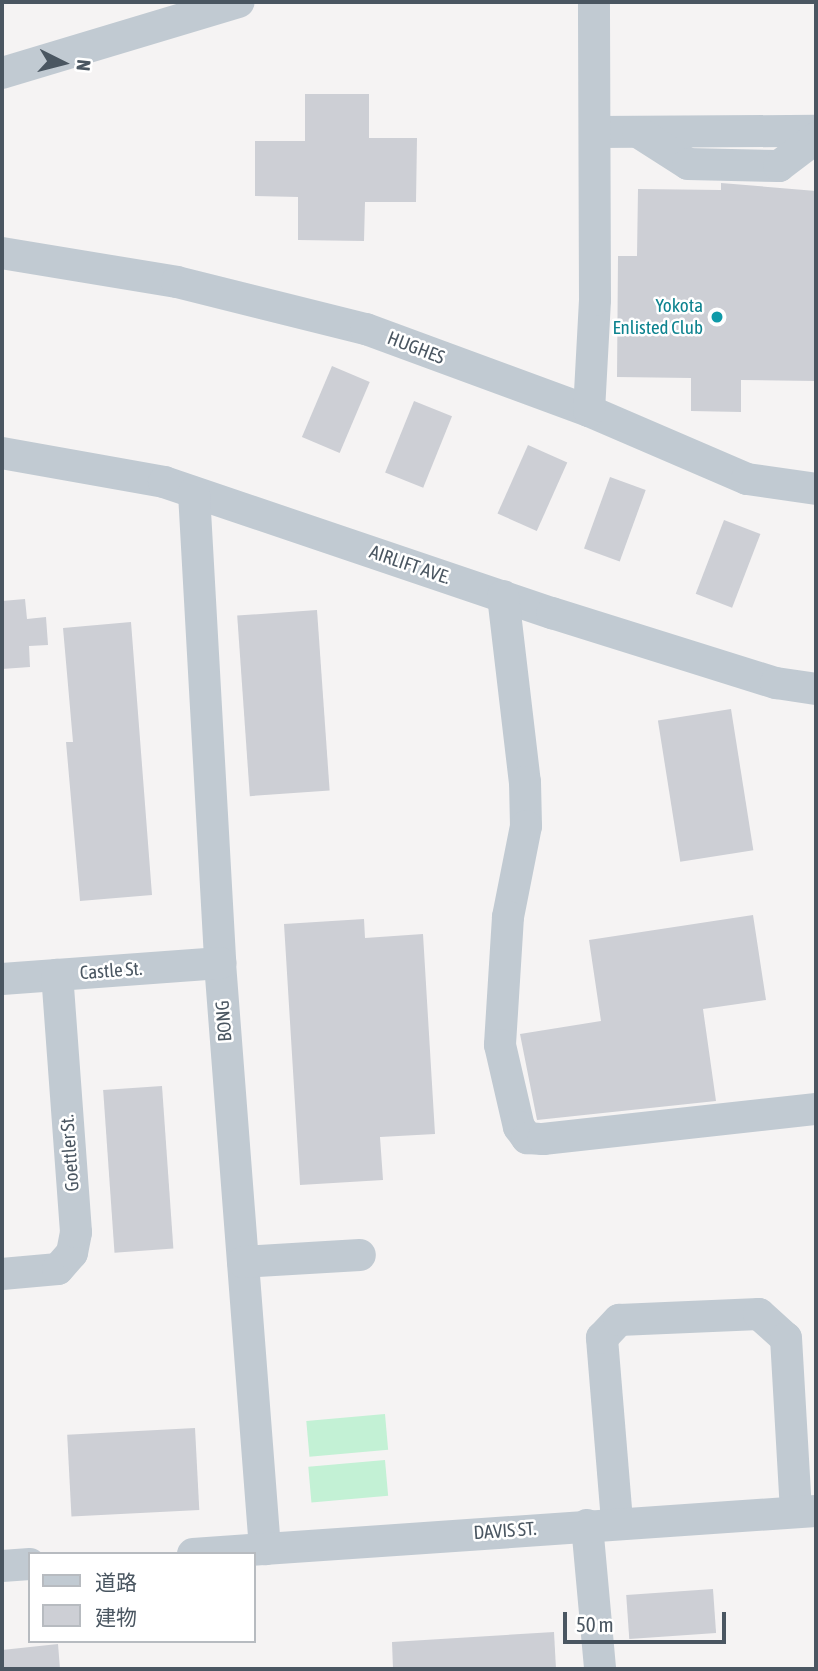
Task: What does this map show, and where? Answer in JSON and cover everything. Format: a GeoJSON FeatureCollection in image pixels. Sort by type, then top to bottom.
{"type":"FeatureCollection","features":[{"type":"Feature","properties":{"kind":"street"},"geometry":{"type":"LineString","coordinates":[[2,73],[239,2]]}},
{"type":"Feature","properties":{"kind":"street"},"geometry":{"type":"LineString","coordinates":[[589,411],[595,132],[594,2]]}},
{"type":"Feature","properties":{"kind":"street"},"geometry":{"type":"LineString","coordinates":[[595,132],[816,131]]}},
{"type":"Feature","properties":{"kind":"street"},"geometry":{"type":"LineString","coordinates":[[638,132],[688,164],[779,166],[816,138]]}},
{"type":"Feature","properties":{"kind":"street","name":"HUGHES"},"geometry":{"type":"LineString","coordinates":[[2,253],[177,282],[366,329],[589,411],[747,479],[816,489]]}},
{"type":"Feature","properties":{"kind":"street","name":"AIRLIFT AVE."},"geometry":{"type":"LineString","coordinates":[[2,453],[164,482],[503,596],[776,683],[816,689]]}},
{"type":"Feature","properties":{"kind":"street","name":"BONG"},"geometry":{"type":"LineString","coordinates":[[194,493],[220,963],[265,1549]]}},
{"type":"Feature","properties":{"kind":"street"},"geometry":{"type":"LineString","coordinates":[[503,596],[525,782],[526,826],[508,917],[500,1045],[519,1127],[527,1138],[543,1139],[816,1109]]}},
{"type":"Feature","properties":{"kind":"street","name":"Castle St."},"geometry":{"type":"LineString","coordinates":[[2,978],[220,963]]}},
{"type":"Feature","properties":{"kind":"street","name":"Goettler St."},"geometry":{"type":"LineString","coordinates":[[2,1274],[58,1269],[74,1242],[57,975]]}},
{"type":"Feature","properties":{"kind":"street"},"geometry":{"type":"LineString","coordinates":[[243,1262],[360,1255]]}},
{"type":"Feature","properties":{"kind":"street"},"geometry":{"type":"LineString","coordinates":[[600,1669],[602,1338],[619,1320],[759,1314],[786,1338],[806,1511]]}},
{"type":"Feature","properties":{"kind":"street","name":"DAVIS ST."},"geometry":{"type":"LineString","coordinates":[[222,1552],[602,1523],[806,1511]]}},
{"type":"Feature","properties":{"kind":"street"},"geometry":{"type":"LineString","coordinates":[[2,1566],[28,1564]]}},
{"type":"Feature","properties":{"kind":"green space"},"geometry":{"type":"Polygon","coordinates":[[[385,1414],[388,1450],[309,1457],[306,1421],[385,1414]]]}},
{"type":"Feature","properties":{"kind":"green space"},"geometry":{"type":"Polygon","coordinates":[[[385,1460],[388,1496],[311,1503],[308,1467],[385,1460]]]}},
{"type":"Feature","properties":{"kind":"building"},"geometry":{"type":"Polygon","coordinates":[[[305,94],[369,94],[369,138],[417,138],[416,202],[365,202],[364,241],[298,240],[298,197],[255,196],[255,141],[305,141],[305,94]]]}},
{"type":"Feature","properties":{"kind":"building","name":"Yokota Enlisted Club"},"geometry":{"type":"Polygon","coordinates":[[[721,183],[816,191],[816,381],[741,380],[741,412],[691,411],[691,378],[617,377],[618,256],[637,256],[638,189],[721,190],[721,183]]]}},
{"type":"Feature","properties":{"kind":"building"},"geometry":{"type":"Polygon","coordinates":[[[332,366],[370,382],[340,453],[302,437],[332,366]]]}},
{"type":"Feature","properties":{"kind":"building"},"geometry":{"type":"Polygon","coordinates":[[[414,401],[452,416],[423,488],[385,472],[414,401]]]}},
{"type":"Feature","properties":{"kind":"building"},"geometry":{"type":"Polygon","coordinates":[[[528,445],[567,462],[537,531],[497,514],[528,445]]]}},
{"type":"Feature","properties":{"kind":"building"},"geometry":{"type":"Polygon","coordinates":[[[610,477],[646,490],[620,561],[584,548],[610,477]]]}},
{"type":"Feature","properties":{"kind":"building"},"geometry":{"type":"Polygon","coordinates":[[[724,520],[760,534],[732,608],[696,594],[724,520]]]}},
{"type":"Feature","properties":{"kind":"building"},"geometry":{"type":"Polygon","coordinates":[[[25,599],[27,619],[46,617],[48,645],[29,646],[30,667],[2,669],[2,601],[25,599]]]}},
{"type":"Feature","properties":{"kind":"building"},"geometry":{"type":"Polygon","coordinates":[[[317,610],[330,791],[250,796],[237,616],[317,610]]]}},
{"type":"Feature","properties":{"kind":"building"},"geometry":{"type":"Polygon","coordinates":[[[131,622],[152,895],[80,901],[66,742],[73,742],[63,628],[131,622]]]}},
{"type":"Feature","properties":{"kind":"building"},"geometry":{"type":"Polygon","coordinates":[[[731,709],[753,850],[680,862],[658,721],[731,709]]]}},
{"type":"Feature","properties":{"kind":"building"},"geometry":{"type":"Polygon","coordinates":[[[753,915],[766,1000],[703,1009],[716,1101],[537,1120],[520,1034],[601,1021],[589,940],[753,915]]]}},
{"type":"Feature","properties":{"kind":"building"},"geometry":{"type":"Polygon","coordinates":[[[364,919],[365,938],[423,934],[435,1134],[380,1137],[383,1180],[300,1185],[284,924],[364,919]]]}},
{"type":"Feature","properties":{"kind":"building"},"geometry":{"type":"Polygon","coordinates":[[[162,1086],[173,1249],[115,1253],[103,1090],[162,1086]]]}},
{"type":"Feature","properties":{"kind":"building"},"geometry":{"type":"Polygon","coordinates":[[[195,1428],[199,1510],[71,1517],[67,1435],[195,1428]]]}},
{"type":"Feature","properties":{"kind":"building"},"geometry":{"type":"Polygon","coordinates":[[[713,1589],[716,1633],[629,1639],[626,1595],[713,1589]]]}},
{"type":"Feature","properties":{"kind":"building"},"geometry":{"type":"Polygon","coordinates":[[[554,1632],[556,1669],[393,1669],[392,1642],[554,1632]]]}},
{"type":"Feature","properties":{"kind":"building"},"geometry":{"type":"Polygon","coordinates":[[[58,1644],[60,1669],[2,1669],[2,1650],[58,1644]]]}},
{"type":"Feature","properties":{"kind":"place","name":"Yokota Enlisted Club"},"geometry":{"type":"Point","coordinates":[717,317]}}]}
